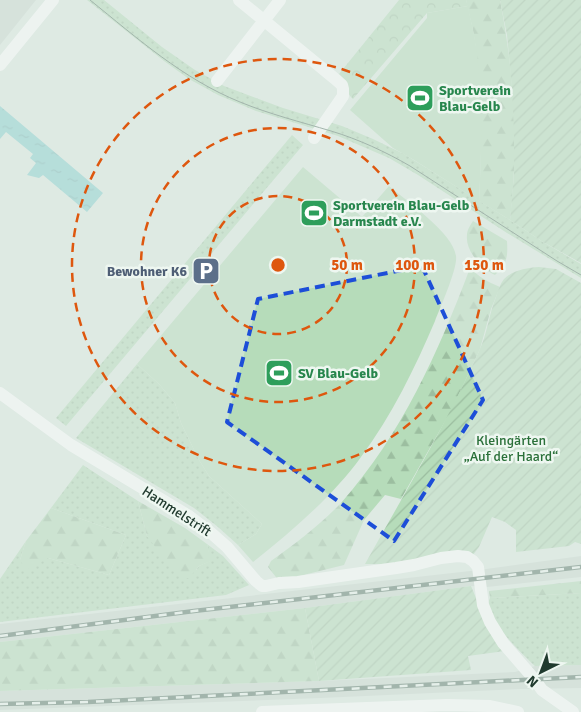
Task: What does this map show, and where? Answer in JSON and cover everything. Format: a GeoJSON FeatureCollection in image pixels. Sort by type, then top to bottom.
{"type":"FeatureCollection","features":[{"type":"Feature","properties":{"kind":"street"},"geometry":{"type":"LineString","coordinates":[[0,65],[53,0]]}},
{"type":"Feature","properties":{"kind":"street"},"geometry":{"type":"LineString","coordinates":[[239,0],[342,85],[342,98],[314,138]]}},
{"type":"Feature","properties":{"kind":"street"},"geometry":{"type":"LineString","coordinates":[[217,81],[280,0]]}},
{"type":"Feature","properties":{"kind":"street","name":"Hammelstrift"},"geometry":{"type":"LineString","coordinates":[[0,392],[71,445],[189,516],[227,548],[262,586],[396,568],[440,558],[467,557],[476,564],[483,605],[490,622],[503,643],[542,690],[573,712]]}},
{"type":"Feature","properties":{"kind":"street"},"geometry":{"type":"LineString","coordinates":[[262,712],[447,709],[490,706],[518,712]]}},
{"type":"Feature","properties":{"kind":"highlighted area"},"geometry":{"type":"Polygon","coordinates":[[[422,266],[483,400],[394,541],[227,422],[258,299],[422,266]]]}},
{"type":"Feature","properties":{"kind":"shaded area"},"geometry":{"type":"Polygon","coordinates":[[[0,0],[36,0],[0,45],[0,0]]]}},
{"type":"Feature","properties":{"kind":"shaded area"},"geometry":{"type":"Polygon","coordinates":[[[581,556],[581,577],[487,587],[471,586],[305,608],[0,642],[0,624],[479,570],[581,556]]]}},
{"type":"Feature","properties":{"kind":"shaded area"},"geometry":{"type":"Polygon","coordinates":[[[581,665],[581,688],[0,710],[0,691],[319,681],[515,672],[535,666],[581,665]]]}},
{"type":"Feature","properties":{"kind":"green space"},"geometry":{"type":"Polygon","coordinates":[[[87,0],[104,0],[162,47],[195,70],[224,86],[283,108],[342,126],[404,154],[581,264],[581,278],[389,158],[338,136],[256,111],[218,95],[189,79],[87,0]]]}},
{"type":"Feature","properties":{"kind":"green space"},"geometry":{"type":"Polygon","coordinates":[[[399,0],[466,0],[468,6],[427,13],[353,99],[339,74],[399,0]]]}},
{"type":"Feature","properties":{"kind":"green space"},"geometry":{"type":"Polygon","coordinates":[[[466,0],[500,0],[509,54],[514,110],[513,193],[510,220],[479,201],[481,141],[479,82],[475,42],[466,0]]]}},
{"type":"Feature","properties":{"kind":"green space"},"geometry":{"type":"Polygon","coordinates":[[[500,0],[581,0],[581,263],[543,242],[510,220],[514,175],[514,132],[507,35],[500,0]]]}},
{"type":"Feature","properties":{"kind":"green space","name":"Sportverein Blau-Gelb"},"geometry":{"type":"Polygon","coordinates":[[[468,6],[478,60],[481,100],[479,201],[393,148],[350,110],[427,18],[427,13],[468,6]]]}},
{"type":"Feature","properties":{"kind":"green space"},"geometry":{"type":"Polygon","coordinates":[[[292,135],[303,145],[66,426],[56,418],[292,135]]]}},
{"type":"Feature","properties":{"kind":"green space","name":"SV Blau-Gelb"},"geometry":{"type":"Polygon","coordinates":[[[303,167],[362,217],[389,186],[418,209],[447,238],[453,247],[456,262],[452,278],[419,356],[393,408],[372,441],[338,486],[296,526],[253,562],[238,545],[256,534],[262,524],[209,476],[181,423],[175,403],[159,384],[137,364],[303,167]]]}},
{"type":"Feature","properties":{"kind":"green space"},"geometry":{"type":"Polygon","coordinates":[[[473,221],[507,241],[506,260],[495,275],[475,259],[469,247],[467,233],[473,221]]]}},
{"type":"Feature","properties":{"kind":"green space","name":"Kleingärten „Auf der Haard“"},"geometry":{"type":"Polygon","coordinates":[[[539,267],[556,269],[581,283],[581,544],[575,542],[569,546],[516,552],[516,530],[505,522],[492,517],[479,547],[473,555],[411,562],[365,564],[453,406],[482,345],[501,283],[508,276],[516,272],[539,267]]]}},
{"type":"Feature","properties":{"kind":"green space"},"geometry":{"type":"Polygon","coordinates":[[[470,268],[484,279],[500,287],[491,309],[480,349],[452,409],[401,499],[385,495],[364,520],[344,565],[279,581],[268,567],[271,561],[308,534],[341,503],[363,477],[400,421],[431,362],[470,268]]]}},
{"type":"Feature","properties":{"kind":"green space"},"geometry":{"type":"Polygon","coordinates":[[[137,364],[159,384],[175,403],[181,423],[209,476],[262,524],[256,534],[238,545],[194,508],[76,438],[137,364]]]}},
{"type":"Feature","properties":{"kind":"green space"},"geometry":{"type":"Polygon","coordinates":[[[83,465],[138,501],[147,536],[196,570],[199,566],[210,561],[207,544],[223,556],[249,585],[226,595],[0,622],[0,579],[26,541],[20,560],[48,558],[109,575],[126,535],[51,508],[83,465]]]}},
{"type":"Feature","properties":{"kind":"green space"},"geometry":{"type":"Polygon","coordinates":[[[138,501],[185,528],[207,544],[211,561],[199,566],[189,578],[181,578],[170,567],[147,536],[138,501]]]}},
{"type":"Feature","properties":{"kind":"green space"},"geometry":{"type":"Polygon","coordinates":[[[51,508],[126,535],[109,575],[48,558],[26,570],[20,560],[26,541],[51,508]]]}},
{"type":"Feature","properties":{"kind":"green space"},"geometry":{"type":"Polygon","coordinates":[[[581,581],[581,593],[490,598],[489,591],[581,581]]]}},
{"type":"Feature","properties":{"kind":"green space"},"geometry":{"type":"Polygon","coordinates":[[[471,586],[483,615],[505,651],[468,656],[471,670],[319,681],[305,608],[471,586]]]}},
{"type":"Feature","properties":{"kind":"green space"},"geometry":{"type":"Polygon","coordinates":[[[581,593],[581,665],[535,666],[500,629],[494,621],[488,606],[490,598],[581,593]]]}},
{"type":"Feature","properties":{"kind":"green space"},"geometry":{"type":"Polygon","coordinates":[[[305,608],[319,681],[0,691],[0,642],[305,608]]]}},
{"type":"Feature","properties":{"kind":"water"},"geometry":{"type":"Polygon","coordinates":[[[0,106],[103,193],[87,212],[43,175],[39,178],[27,175],[36,163],[30,158],[33,154],[6,132],[0,139],[0,106]]]}},
{"type":"Feature","properties":{"kind":"tram line"},"geometry":{"type":"LineString","coordinates":[[90,0],[161,57],[199,82],[240,102],[341,134],[391,156],[410,166],[581,275]]}},
{"type":"Feature","properties":{"kind":"railway"},"geometry":{"type":"LineString","coordinates":[[0,636],[194,611],[581,567]]}},
{"type":"Feature","properties":{"kind":"railway"},"geometry":{"type":"LineString","coordinates":[[0,704],[88,702],[581,677]]}},
{"type":"Feature","properties":{"kind":"place","name":"Sportverein Blau-Gelb"},"geometry":{"type":"Point","coordinates":[420,98]}},
{"type":"Feature","properties":{"kind":"place","name":"Sportverein Blau-Gelb Darmstadt e.V."},"geometry":{"type":"Point","coordinates":[314,213]}},
{"type":"Feature","properties":{"kind":"place","name":"Bewohner K6"},"geometry":{"type":"Point","coordinates":[206,271]}},
{"type":"Feature","properties":{"kind":"place","name":"SV Blau-Gelb"},"geometry":{"type":"Point","coordinates":[279,373]}}]}
